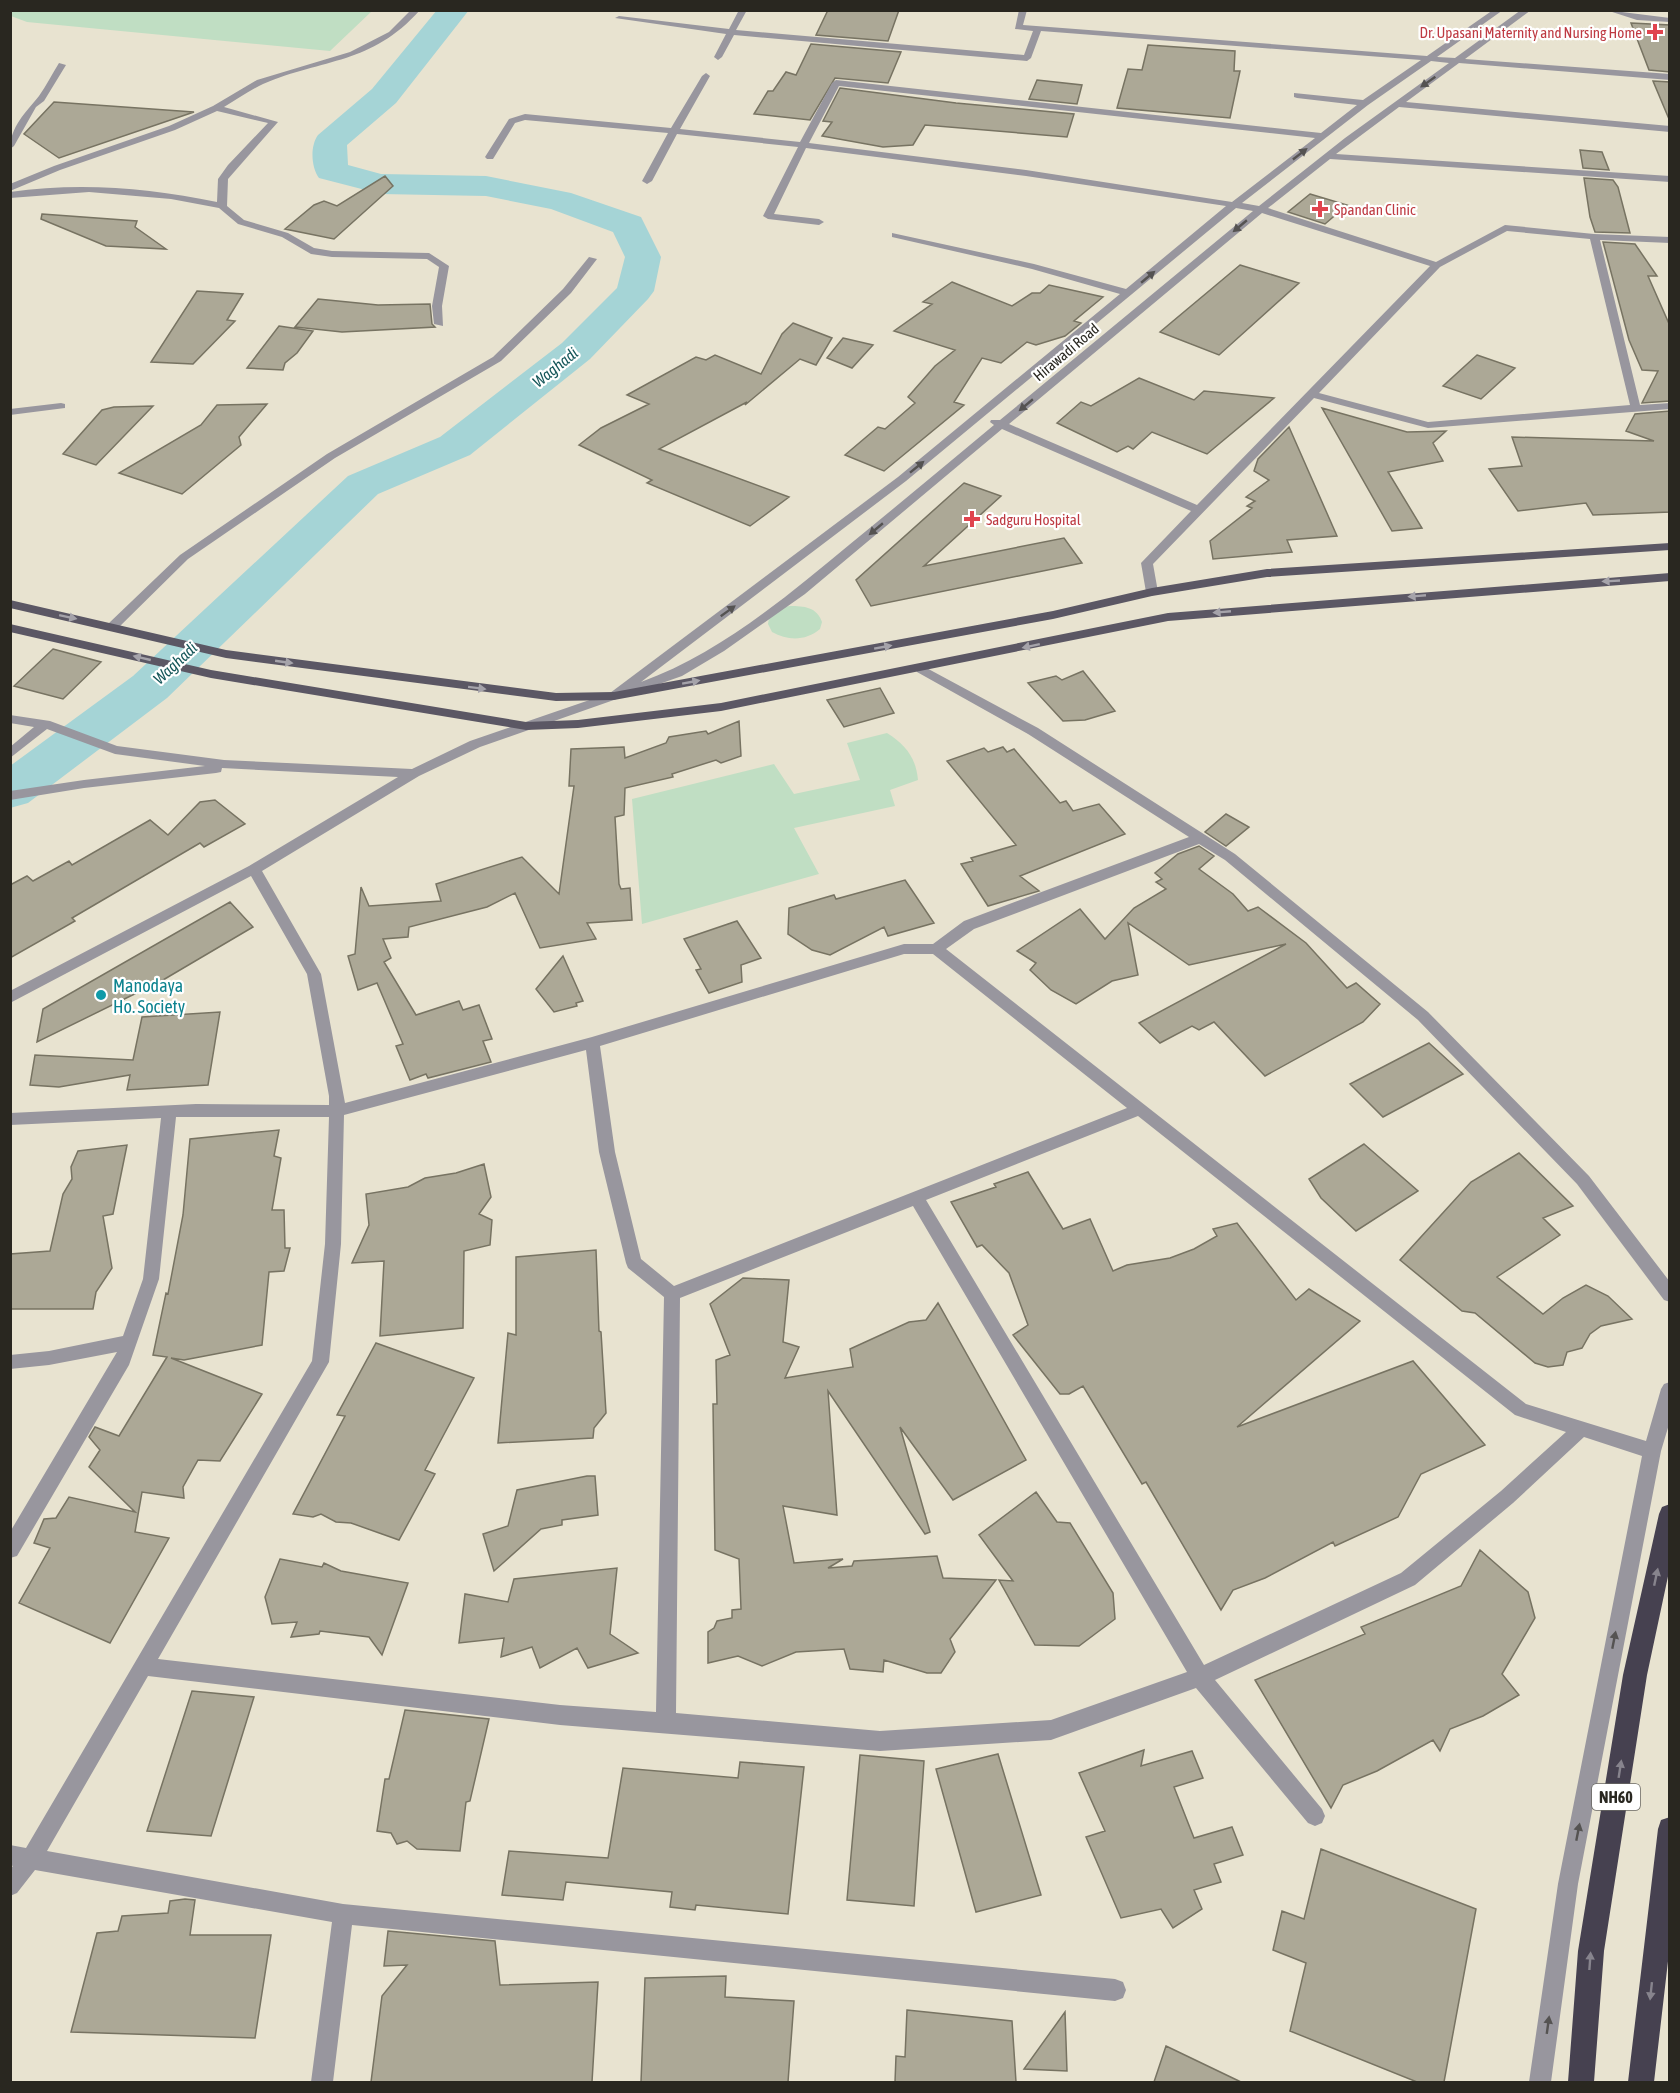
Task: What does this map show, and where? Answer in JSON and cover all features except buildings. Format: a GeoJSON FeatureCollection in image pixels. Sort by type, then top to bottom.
{"type":"FeatureCollection","features":[{"type":"Feature","properties":{"kind":"highway","name":"NH60"},"geometry":{"type":"LineString","coordinates":[[1581,2082],[1593,1939],[1635,1675],[1670,1515]]}},
{"type":"Feature","properties":{"kind":"highway"},"geometry":{"type":"LineString","coordinates":[[1641,2082],[1670,1829]]}},
{"type":"Feature","properties":{"kind":"main road"},"geometry":{"type":"LineString","coordinates":[[10,604],[226,654],[556,697],[614,696],[1053,615],[1152,592],[1267,573],[1670,546]]}},
{"type":"Feature","properties":{"kind":"main road"},"geometry":{"type":"LineString","coordinates":[[10,628],[211,674],[526,726],[578,724],[721,707],[921,669],[1168,617],[1670,577]]}},
{"type":"Feature","properties":{"kind":"street"},"geometry":{"type":"LineString","coordinates":[[10,188],[216,108],[260,82],[353,54],[392,34],[416,10]]}},
{"type":"Feature","properties":{"kind":"street"},"geometry":{"type":"LineString","coordinates":[[718,57],[743,10]]}},
{"type":"Feature","properties":{"kind":"street"},"geometry":{"type":"LineString","coordinates":[[1023,10],[1018,27],[1462,59],[1670,77]]}},
{"type":"Feature","properties":{"kind":"street"},"geometry":{"type":"LineString","coordinates":[[614,696],[902,479],[1235,204],[1365,103],[1435,57],[1499,10]]}},
{"type":"Feature","properties":{"kind":"street","name":"Hirawadi Road"},"geometry":{"type":"LineString","coordinates":[[10,998],[254,869],[414,773],[475,744],[678,672],[720,648],[817,578],[1328,156],[1527,10]]}},
{"type":"Feature","properties":{"kind":"street"},"geometry":{"type":"LineString","coordinates":[[1610,10],[1637,18],[1670,20]]}},
{"type":"Feature","properties":{"kind":"street"},"geometry":{"type":"LineString","coordinates":[[619,18],[732,32],[1027,58],[1038,29]]}},
{"type":"Feature","properties":{"kind":"street"},"geometry":{"type":"LineString","coordinates":[[10,146],[33,105],[41,99],[62,65]]}},
{"type":"Feature","properties":{"kind":"street"},"geometry":{"type":"LineString","coordinates":[[648,181],[706,76]]}},
{"type":"Feature","properties":{"kind":"street"},"geometry":{"type":"LineString","coordinates":[[819,222],[768,216],[836,83],[1324,136]]}},
{"type":"Feature","properties":{"kind":"street"},"geometry":{"type":"LineString","coordinates":[[1297,95],[1365,103]]}},
{"type":"Feature","properties":{"kind":"street"},"geometry":{"type":"LineString","coordinates":[[1396,105],[1670,129]]}},
{"type":"Feature","properties":{"kind":"street"},"geometry":{"type":"LineString","coordinates":[[216,108],[274,122],[226,172],[223,179],[222,206]]}},
{"type":"Feature","properties":{"kind":"street"},"geometry":{"type":"LineString","coordinates":[[490,157],[512,121],[525,117],[552,117],[803,145],[1026,173],[1235,204],[1261,209],[1437,265]]}},
{"type":"Feature","properties":{"kind":"street"},"geometry":{"type":"LineString","coordinates":[[1328,156],[1670,179]]}},
{"type":"Feature","properties":{"kind":"street"},"geometry":{"type":"LineString","coordinates":[[10,195],[96,190],[148,192],[222,206],[241,222],[285,235],[311,251],[332,254],[429,256],[444,266],[437,306],[439,324]]}},
{"type":"Feature","properties":{"kind":"street"},"geometry":{"type":"LineString","coordinates":[[1152,592],[1148,563],[1437,265],[1505,228],[1594,237],[1670,240]]}},
{"type":"Feature","properties":{"kind":"street"},"geometry":{"type":"LineString","coordinates":[[895,235],[1034,267],[1128,293]]}},
{"type":"Feature","properties":{"kind":"street"},"geometry":{"type":"LineString","coordinates":[[1594,237],[1636,408]]}},
{"type":"Feature","properties":{"kind":"street"},"geometry":{"type":"LineString","coordinates":[[112,627],[184,557],[331,456],[497,359],[567,291],[592,259]]}},
{"type":"Feature","properties":{"kind":"street"},"geometry":{"type":"LineString","coordinates":[[1312,394],[1428,426],[1670,406]]}},
{"type":"Feature","properties":{"kind":"street"},"geometry":{"type":"LineString","coordinates":[[10,412],[61,405]]}},
{"type":"Feature","properties":{"kind":"street"},"geometry":{"type":"LineString","coordinates":[[980,416],[1199,510]]}},
{"type":"Feature","properties":{"kind":"street"},"geometry":{"type":"LineString","coordinates":[[921,669],[1033,731],[1230,857],[1423,1016],[1583,1180],[1670,1295]]}},
{"type":"Feature","properties":{"kind":"street"},"geometry":{"type":"LineString","coordinates":[[10,719],[45,724],[115,750],[250,765],[414,773]]}},
{"type":"Feature","properties":{"kind":"street"},"geometry":{"type":"LineString","coordinates":[[10,754],[45,724]]}},
{"type":"Feature","properties":{"kind":"street"},"geometry":{"type":"LineString","coordinates":[[10,796],[84,784],[250,765]]}},
{"type":"Feature","properties":{"kind":"street"},"geometry":{"type":"LineString","coordinates":[[10,1119],[169,1112],[336,1111],[592,1043],[904,949],[936,949],[969,925],[1201,838]]}},
{"type":"Feature","properties":{"kind":"street"},"geometry":{"type":"LineString","coordinates":[[10,1886],[20,1857],[143,1666],[320,1362],[333,1244],[337,1096],[314,974],[254,869]]}},
{"type":"Feature","properties":{"kind":"street"},"geometry":{"type":"LineString","coordinates":[[936,949],[1521,1410],[1652,1451]]}},
{"type":"Feature","properties":{"kind":"street"},"geometry":{"type":"LineString","coordinates":[[592,1043],[606,1152],[634,1263],[672,1294]]}},
{"type":"Feature","properties":{"kind":"street"},"geometry":{"type":"LineString","coordinates":[[672,1294],[1140,1109]]}},
{"type":"Feature","properties":{"kind":"street"},"geometry":{"type":"LineString","coordinates":[[10,1550],[123,1360],[130,1342],[151,1279],[169,1112]]}},
{"type":"Feature","properties":{"kind":"street"},"geometry":{"type":"LineString","coordinates":[[916,1197],[1200,1677],[1315,1816]]}},
{"type":"Feature","properties":{"kind":"street"},"geometry":{"type":"LineString","coordinates":[[666,1722],[672,1294]]}},
{"type":"Feature","properties":{"kind":"street"},"geometry":{"type":"LineString","coordinates":[[10,1362],[49,1358],[130,1342]]}},
{"type":"Feature","properties":{"kind":"street"},"geometry":{"type":"LineString","coordinates":[[1540,2082],[1568,1884],[1652,1451],[1670,1389]]}},
{"type":"Feature","properties":{"kind":"street"},"geometry":{"type":"LineString","coordinates":[[143,1666],[560,1715],[880,1741],[1051,1731],[1200,1677],[1408,1579],[1508,1497],[1581,1429]]}},
{"type":"Feature","properties":{"kind":"street"},"geometry":{"type":"LineString","coordinates":[[20,1857],[343,1914],[1115,1990]]}},
{"type":"Feature","properties":{"kind":"street"},"geometry":{"type":"LineString","coordinates":[[322,2082],[343,1914]]}},
{"type":"Feature","properties":{"kind":"green space"},"geometry":{"type":"Polygon","coordinates":[[[11,10],[372,11],[330,51],[27,22],[11,16],[11,10]]]}},
{"type":"Feature","properties":{"kind":"green space"},"geometry":{"type":"Polygon","coordinates":[[[783,607],[805,607],[817,613],[822,622],[820,629],[803,638],[784,637],[772,632],[768,624],[769,618],[783,607]]]}},
{"type":"Feature","properties":{"kind":"green space"},"geometry":{"type":"Polygon","coordinates":[[[887,733],[900,742],[909,753],[915,765],[918,780],[890,790],[895,806],[794,828],[819,874],[642,924],[632,799],[774,764],[794,794],[860,780],[847,743],[887,733]]]}},
{"type":"Feature","properties":{"kind":"waterway","name":"Waghadi"},"geometry":{"type":"LineString","coordinates":[[10,791],[150,687],[363,485],[455,446],[576,351],[635,291],[643,257],[628,225],[559,200],[486,186],[381,184],[331,171],[330,142],[384,96],[454,10]]}},
{"type":"Feature","properties":{"kind":"place","name":"Dr. Upasani Maternity and Nursing Home"},"geometry":{"type":"Point","coordinates":[1655,32]}},
{"type":"Feature","properties":{"kind":"place","name":"Spandan Clinic"},"geometry":{"type":"Point","coordinates":[1320,209]}},
{"type":"Feature","properties":{"kind":"place","name":"Sadguru Hospital"},"geometry":{"type":"Point","coordinates":[972,519]}},
{"type":"Feature","properties":{"kind":"place","name":"Manodaya Ho. Society"},"geometry":{"type":"Point","coordinates":[101,995]}}]}
